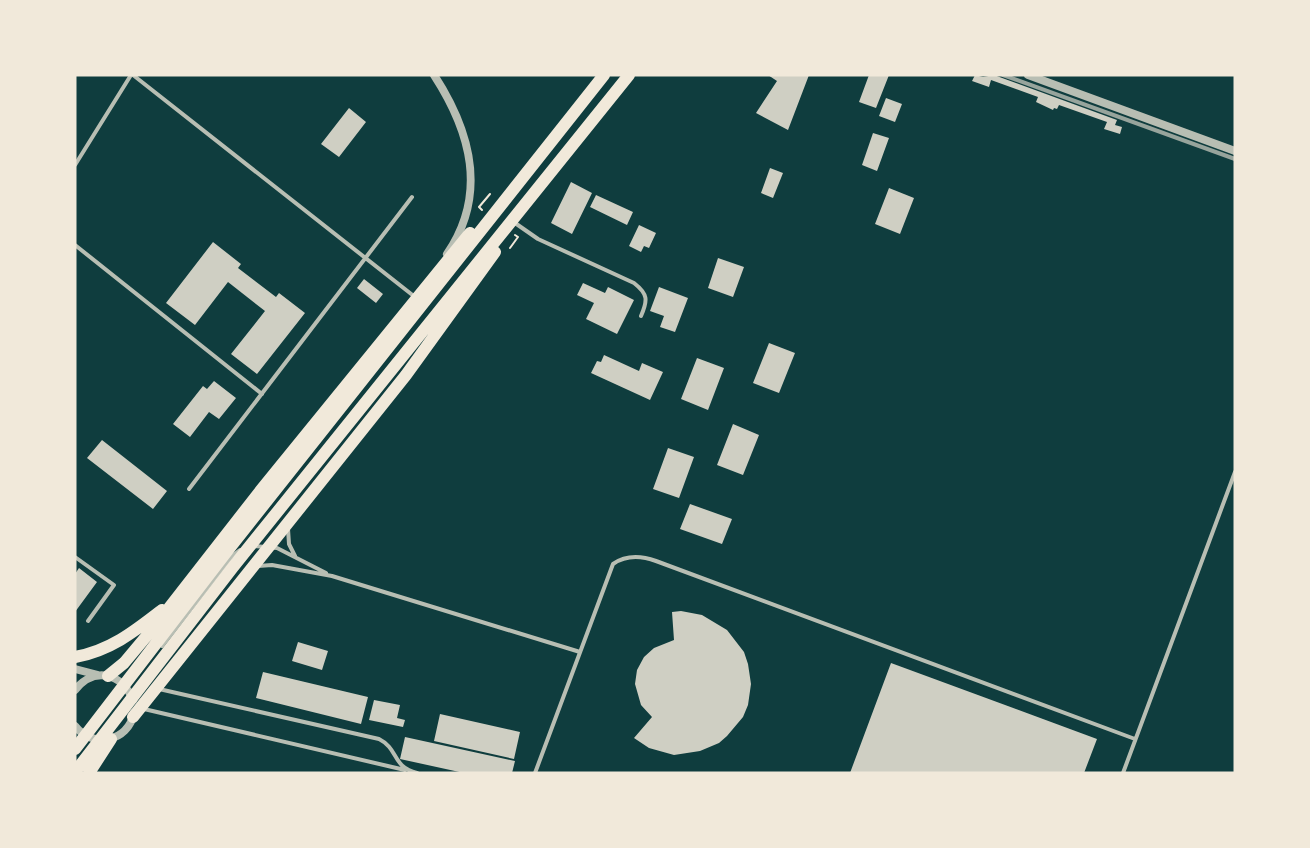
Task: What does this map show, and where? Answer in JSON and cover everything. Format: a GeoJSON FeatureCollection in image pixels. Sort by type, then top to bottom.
{"type":"FeatureCollection","features":[{"type":"Feature","properties":{"kind":"highway"},"geometry":{"type":"LineString","coordinates":[[75,749],[224,555],[604,75]]}},
{"type":"Feature","properties":{"kind":"highway"},"geometry":{"type":"LineString","coordinates":[[75,772],[393,365],[629,75]]}},
{"type":"Feature","properties":{"kind":"highway"},"geometry":{"type":"LineString","coordinates":[[105,676],[130,656],[416,298],[486,214],[508,198]]}},
{"type":"Feature","properties":{"kind":"highway"},"geometry":{"type":"LineString","coordinates":[[137,713],[426,348],[510,233],[522,208]]}},
{"type":"Feature","properties":{"kind":"highway"},"geometry":{"type":"LineString","coordinates":[[206,560],[205,568],[211,582],[220,588],[230,589],[239,585]]}},
{"type":"Feature","properties":{"kind":"highway"},"geometry":{"type":"LineString","coordinates":[[75,657],[101,650],[121,640],[179,596]]}},
{"type":"Feature","properties":{"kind":"highway"},"geometry":{"type":"LineString","coordinates":[[89,773],[111,739]]}},
{"type":"Feature","properties":{"kind":"street"},"geometry":{"type":"LineString","coordinates":[[416,298],[451,248],[466,215],[471,196],[470,166],[464,134],[451,102],[434,75]]}},
{"type":"Feature","properties":{"kind":"street"},"geometry":{"type":"LineString","coordinates":[[1028,75],[1235,151]]}},
{"type":"Feature","properties":{"kind":"street"},"geometry":{"type":"LineString","coordinates":[[75,669],[118,680],[128,689],[137,713],[126,729],[111,739],[91,739],[75,726]]}},
{"type":"Feature","properties":{"kind":"street"},"geometry":{"type":"LineString","coordinates":[[75,690],[89,678],[105,676]]}},
{"type":"Feature","properties":{"kind":"lane"},"geometry":{"type":"LineString","coordinates":[[75,165],[132,75],[416,298]]}},
{"type":"Feature","properties":{"kind":"lane"},"geometry":{"type":"LineString","coordinates":[[189,489],[412,197]]}},
{"type":"Feature","properties":{"kind":"lane"},"geometry":{"type":"LineString","coordinates":[[514,223],[538,239],[634,283],[647,296],[642,316]]}},
{"type":"Feature","properties":{"kind":"lane"},"geometry":{"type":"LineString","coordinates":[[75,245],[262,394]]}},
{"type":"Feature","properties":{"kind":"lane"},"geometry":{"type":"LineString","coordinates":[[1123,773],[1235,472]]}},
{"type":"Feature","properties":{"kind":"lane"},"geometry":{"type":"LineString","coordinates":[[288,524],[287,538],[296,557]]}},
{"type":"Feature","properties":{"kind":"lane"},"geometry":{"type":"LineString","coordinates":[[128,689],[211,582],[239,550],[247,547],[270,546],[332,576]]}},
{"type":"Feature","properties":{"kind":"lane"},"geometry":{"type":"LineString","coordinates":[[75,556],[114,585],[88,621]]}},
{"type":"Feature","properties":{"kind":"lane"},"geometry":{"type":"LineString","coordinates":[[535,773],[613,564],[631,557],[646,557],[1136,739]]}},
{"type":"Feature","properties":{"kind":"lane"},"geometry":{"type":"LineString","coordinates":[[253,568],[272,565],[332,576],[580,652]]}},
{"type":"Feature","properties":{"kind":"lane"},"geometry":{"type":"LineString","coordinates":[[156,689],[379,739],[388,744],[400,765],[408,771]]}},
{"type":"Feature","properties":{"kind":"lane"},"geometry":{"type":"LineString","coordinates":[[137,713],[417,773]]}},
{"type":"Feature","properties":{"kind":"path"},"geometry":{"type":"LineString","coordinates":[[479,207],[490,194]]}},
{"type":"Feature","properties":{"kind":"path"},"geometry":{"type":"LineString","coordinates":[[510,248],[518,237]]}},
{"type":"Feature","properties":{"kind":"building"},"geometry":{"type":"Polygon","coordinates":[[[768,75],[809,75],[788,130],[756,113],[777,81],[768,75]]]}},
{"type":"Feature","properties":{"kind":"building"},"geometry":{"type":"Polygon","coordinates":[[[869,75],[889,75],[876,108],[859,102],[869,75]]]}},
{"type":"Feature","properties":{"kind":"building"},"geometry":{"type":"Polygon","coordinates":[[[975,75],[983,77],[994,75],[1117,120],[1115,125],[1122,127],[1120,134],[1104,129],[1107,122],[1059,105],[1053,110],[1036,102],[1038,97],[991,80],[989,87],[972,81],[975,75]]]}},
{"type":"Feature","properties":{"kind":"building"},"geometry":{"type":"Polygon","coordinates":[[[886,98],[902,104],[895,122],[879,116],[886,98]]]}},
{"type":"Feature","properties":{"kind":"building"},"geometry":{"type":"Polygon","coordinates":[[[349,108],[366,122],[339,157],[321,144],[349,108]]]}},
{"type":"Feature","properties":{"kind":"building"},"geometry":{"type":"Polygon","coordinates":[[[873,133],[889,138],[877,171],[862,165],[873,133]]]}},
{"type":"Feature","properties":{"kind":"building"},"geometry":{"type":"Polygon","coordinates":[[[770,168],[783,173],[773,198],[761,193],[770,168]]]}},
{"type":"Feature","properties":{"kind":"building"},"geometry":{"type":"Polygon","coordinates":[[[571,182],[592,193],[572,234],[551,223],[571,182]]]}},
{"type":"Feature","properties":{"kind":"building"},"geometry":{"type":"Polygon","coordinates":[[[889,188],[914,198],[900,234],[875,224],[889,188]]]}},
{"type":"Feature","properties":{"kind":"building"},"geometry":{"type":"Polygon","coordinates":[[[596,195],[633,212],[627,225],[590,207],[596,195]]]}},
{"type":"Feature","properties":{"kind":"building"},"geometry":{"type":"Polygon","coordinates":[[[639,225],[656,233],[649,248],[644,246],[641,252],[629,246],[639,225]]]}},
{"type":"Feature","properties":{"kind":"building"},"geometry":{"type":"Polygon","coordinates":[[[213,242],[241,264],[238,268],[276,297],[279,293],[305,313],[257,374],[231,354],[265,311],[228,282],[195,325],[166,303],[213,242]]]}},
{"type":"Feature","properties":{"kind":"building"},"geometry":{"type":"Polygon","coordinates":[[[718,258],[744,267],[733,297],[708,288],[718,258]]]}},
{"type":"Feature","properties":{"kind":"building"},"geometry":{"type":"Polygon","coordinates":[[[364,279],[383,294],[376,303],[357,288],[364,279]]]}},
{"type":"Feature","properties":{"kind":"building"},"geometry":{"type":"Polygon","coordinates":[[[583,283],[605,293],[608,287],[634,300],[617,334],[586,319],[594,303],[577,295],[583,283]]]}},
{"type":"Feature","properties":{"kind":"building"},"geometry":{"type":"Polygon","coordinates":[[[659,287],[688,298],[675,332],[660,327],[664,316],[650,311],[659,287]]]}},
{"type":"Feature","properties":{"kind":"building"},"geometry":{"type":"Polygon","coordinates":[[[769,343],[795,353],[779,393],[753,383],[769,343]]]}},
{"type":"Feature","properties":{"kind":"building"},"geometry":{"type":"Polygon","coordinates":[[[604,355],[639,371],[642,363],[663,372],[650,400],[591,373],[597,361],[601,362],[604,355]]]}},
{"type":"Feature","properties":{"kind":"building"},"geometry":{"type":"Polygon","coordinates":[[[697,358],[724,368],[708,410],[681,399],[697,358]]]}},
{"type":"Feature","properties":{"kind":"building"},"geometry":{"type":"Polygon","coordinates":[[[214,381],[236,398],[219,419],[209,412],[190,437],[173,424],[203,386],[207,389],[214,381]]]}},
{"type":"Feature","properties":{"kind":"building"},"geometry":{"type":"Polygon","coordinates":[[[733,424],[759,435],[743,475],[717,465],[733,424]]]}},
{"type":"Feature","properties":{"kind":"building"},"geometry":{"type":"Polygon","coordinates":[[[102,440],[167,491],[153,509],[87,458],[102,440]]]}},
{"type":"Feature","properties":{"kind":"building"},"geometry":{"type":"Polygon","coordinates":[[[668,448],[694,457],[679,498],[653,489],[668,448]]]}},
{"type":"Feature","properties":{"kind":"building"},"geometry":{"type":"Polygon","coordinates":[[[690,504],[732,519],[722,544],[680,529],[690,504]]]}},
{"type":"Feature","properties":{"kind":"building"},"geometry":{"type":"Polygon","coordinates":[[[79,568],[97,582],[75,612],[75,574],[79,568]]]}},
{"type":"Feature","properties":{"kind":"building"},"geometry":{"type":"Polygon","coordinates":[[[681,611],[702,615],[727,630],[744,652],[751,684],[748,705],[743,717],[727,736],[719,743],[700,751],[674,755],[649,748],[634,738],[652,717],[641,705],[635,684],[637,670],[644,657],[654,648],[674,640],[672,612],[681,611]]]}},
{"type":"Feature","properties":{"kind":"building"},"geometry":{"type":"Polygon","coordinates":[[[298,642],[328,651],[322,670],[292,661],[298,642]]]}},
{"type":"Feature","properties":{"kind":"building"},"geometry":{"type":"Polygon","coordinates":[[[891,663],[1097,739],[1084,773],[850,773],[891,663]]]}},
{"type":"Feature","properties":{"kind":"building"},"geometry":{"type":"Polygon","coordinates":[[[263,672],[368,697],[361,724],[256,698],[263,672]]]}},
{"type":"Feature","properties":{"kind":"building"},"geometry":{"type":"Polygon","coordinates":[[[374,700],[400,705],[397,718],[405,720],[403,727],[369,720],[374,700]]]}},
{"type":"Feature","properties":{"kind":"building"},"geometry":{"type":"Polygon","coordinates":[[[440,714],[520,732],[514,759],[434,741],[440,714]]]}},
{"type":"Feature","properties":{"kind":"building"},"geometry":{"type":"Polygon","coordinates":[[[405,737],[515,761],[512,773],[464,773],[400,759],[405,737]]]}},
{"type":"Feature","properties":{"kind":"railway"},"geometry":{"type":"LineString","coordinates":[[1003,75],[1235,159]]}}]}
